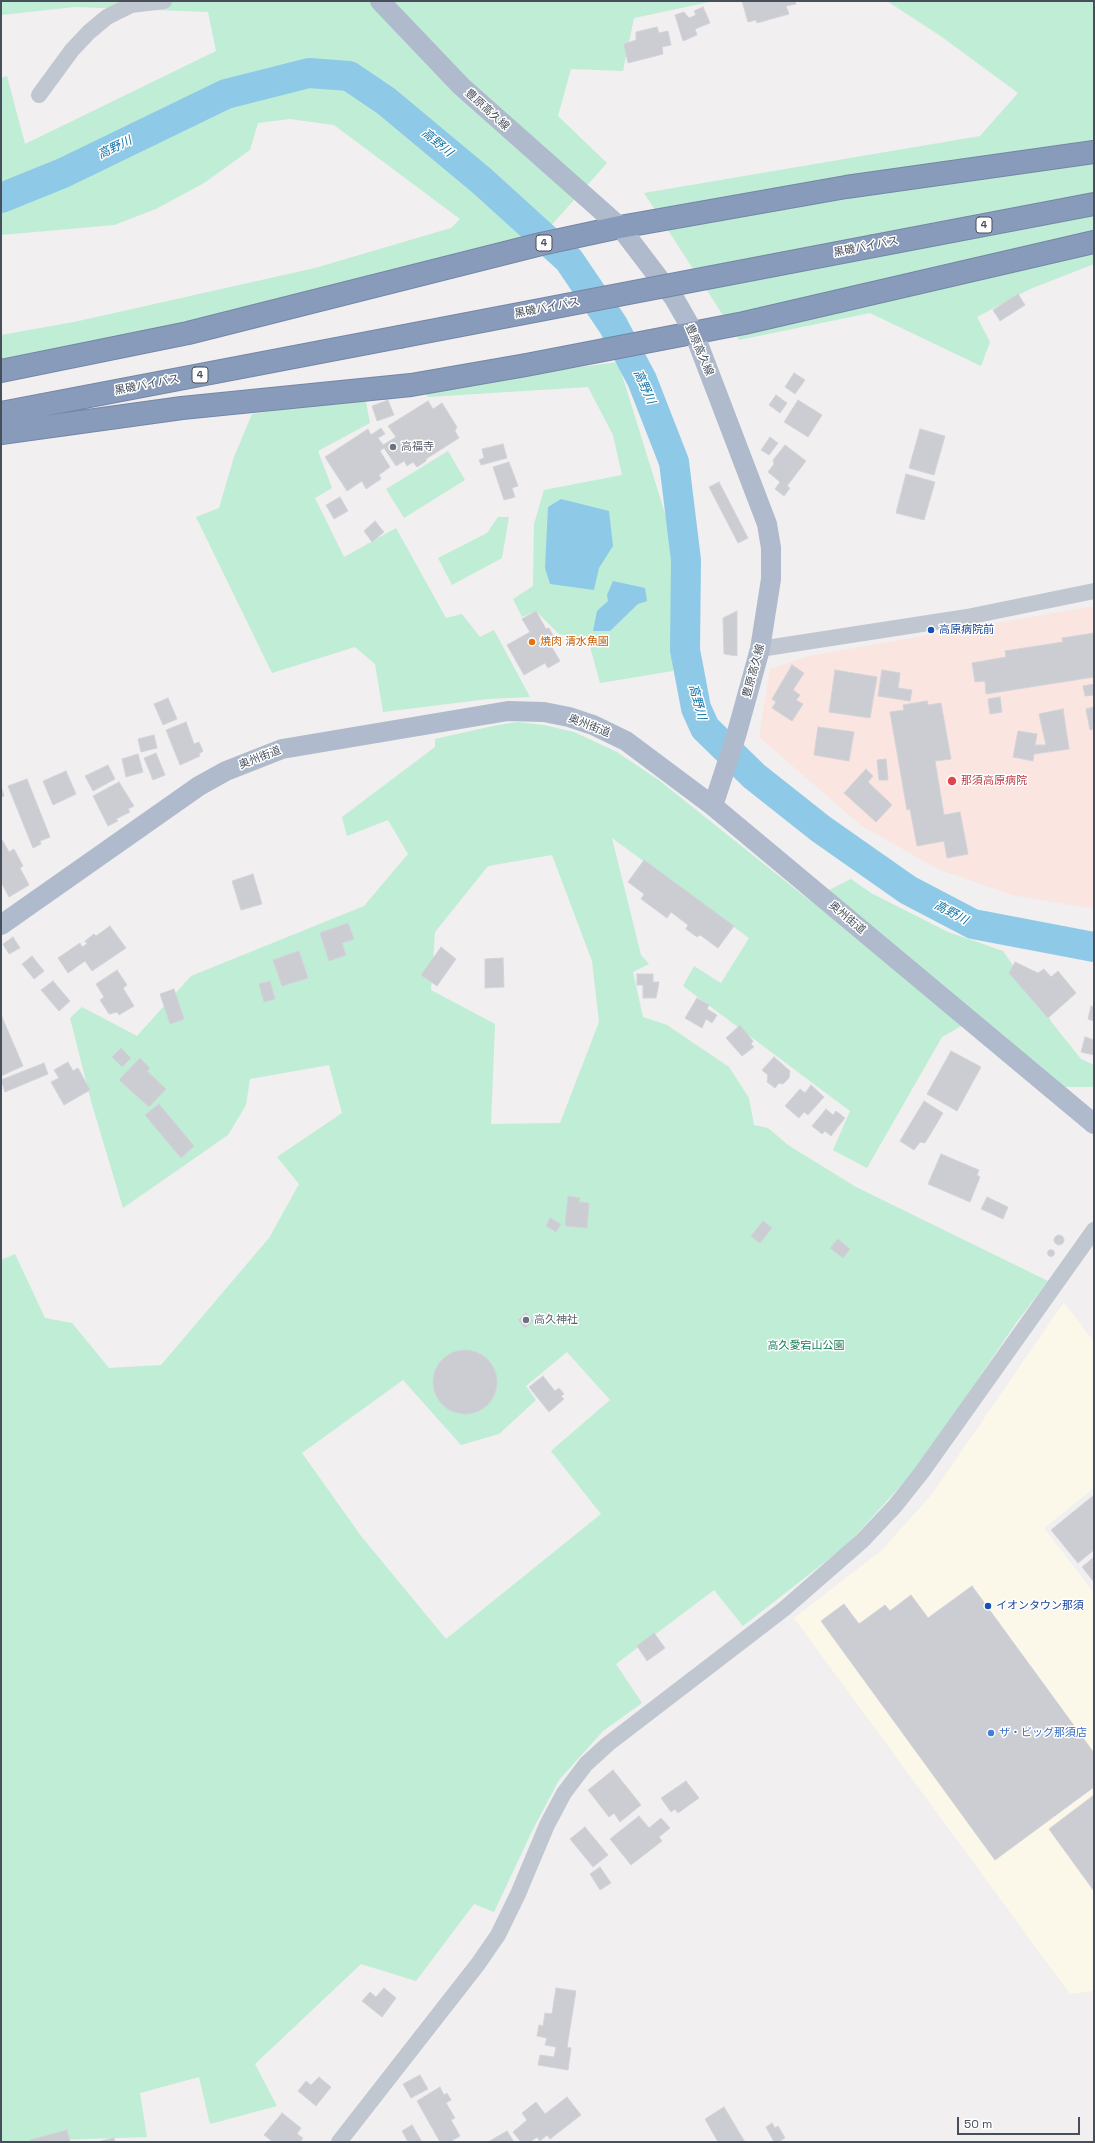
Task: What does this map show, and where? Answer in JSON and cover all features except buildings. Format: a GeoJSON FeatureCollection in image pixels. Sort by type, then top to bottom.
{"type":"FeatureCollection","features":[{"type":"Feature","properties":{"kind":"highway","name":"4"},"geometry":{"type":"LineString","coordinates":[[1,371],[188,333],[541,244],[620,227],[846,187],[1094,152]]}},
{"type":"Feature","properties":{"kind":"highway","name":"黒磯バイパス"},"geometry":{"type":"LineString","coordinates":[[1,413],[1094,204]]}},
{"type":"Feature","properties":{"kind":"highway"},"geometry":{"type":"LineString","coordinates":[[1,433],[182,408],[411,385],[694,333],[915,285],[1094,242]]}},
{"type":"Feature","properties":{"kind":"main road","name":"豊原高久線"},"geometry":{"type":"LineString","coordinates":[[380,1],[461,86],[620,227],[674,298],[694,333],[766,524],[771,548],[771,579],[760,649],[723,780],[713,806]]}},
{"type":"Feature","properties":{"kind":"main road","name":"奥州街道"},"geometry":{"type":"LineString","coordinates":[[1,925],[199,786],[233,768],[282,749],[475,716],[520,710],[569,717],[593,725],[626,741],[713,806],[1094,1124]]}},
{"type":"Feature","properties":{"kind":"street"},"geometry":{"type":"LineString","coordinates":[[39,95],[72,50],[89,32],[107,17],[131,5],[164,1]]}},
{"type":"Feature","properties":{"kind":"street"},"geometry":{"type":"LineString","coordinates":[[760,649],[967,617],[1094,591]]}},
{"type":"Feature","properties":{"kind":"street"},"geometry":{"type":"LineString","coordinates":[[339,2142],[478,1964],[498,1935],[518,1894],[550,1818],[564,1793],[586,1764],[608,1744],[784,1609],[862,1541],[895,1506],[922,1472],[1094,1230]]}},
{"type":"Feature","properties":{"kind":"shaded area","name":"那須高原病院"},"geometry":{"type":"Polygon","coordinates":[[[1094,606],[1094,909],[1012,895],[938,869],[862,826],[759,737],[770,669],[809,656],[1094,606]]]}},
{"type":"Feature","properties":{"kind":"shaded area","name":"イオンタウン那須"},"geometry":{"type":"Polygon","coordinates":[[[1064,1302],[1094,1342],[1094,1488],[1044,1528],[1094,1593],[1094,1991],[1070,1994],[794,1618],[882,1550],[932,1494],[1064,1302]]]}},
{"type":"Feature","properties":{"kind":"green space"},"geometry":{"type":"Polygon","coordinates":[[[1,1],[714,1],[634,18],[623,71],[571,69],[558,116],[607,163],[548,229],[526,240],[270,305],[1,360],[1,335],[74,322],[315,268],[451,228],[460,219],[334,125],[290,119],[258,123],[250,150],[204,183],[156,209],[114,225],[1,235],[1,78],[7,76],[25,144],[216,51],[208,12],[75,7],[1,15],[1,1]]]}},
{"type":"Feature","properties":{"kind":"green space"},"geometry":{"type":"Polygon","coordinates":[[[887,1],[1094,1],[1094,264],[1030,289],[977,317],[990,342],[981,366],[870,313],[739,340],[644,193],[980,136],[1018,93],[942,37],[887,1]]]}},
{"type":"Feature","properties":{"kind":"green space"},"geometry":{"type":"Polygon","coordinates":[[[618,362],[671,533],[673,671],[600,683],[588,639],[559,634],[536,611],[522,617],[513,599],[533,586],[534,524],[544,490],[622,475],[613,435],[588,387],[428,397],[424,391],[520,375],[618,362]]]}},
{"type":"Feature","properties":{"kind":"green space"},"geometry":{"type":"Polygon","coordinates":[[[365,397],[370,423],[318,451],[332,488],[315,498],[344,557],[396,528],[446,618],[462,614],[480,637],[494,630],[530,697],[488,699],[383,712],[375,664],[355,647],[272,673],[196,517],[219,508],[234,457],[252,414],[365,397]]]}},
{"type":"Feature","properties":{"kind":"green space"},"geometry":{"type":"Polygon","coordinates":[[[448,451],[465,480],[404,518],[386,489],[448,451]]]}},
{"type":"Feature","properties":{"kind":"green space"},"geometry":{"type":"Polygon","coordinates":[[[498,517],[509,517],[502,558],[452,585],[438,558],[487,533],[498,517]]]}},
{"type":"Feature","properties":{"kind":"green space","name":"高久愛宕山公園"},"geometry":{"type":"Polygon","coordinates":[[[517,722],[544,725],[574,732],[617,752],[660,781],[809,900],[851,879],[871,893],[948,932],[1003,951],[1053,1024],[1081,1059],[1094,1065],[1094,1087],[1064,1087],[977,1017],[942,1037],[867,1168],[833,1150],[850,1111],[683,986],[694,966],[721,983],[749,938],[612,838],[641,955],[649,964],[633,972],[643,1017],[667,1025],[729,1067],[749,1098],[754,1125],[768,1128],[788,1145],[856,1187],[1048,1281],[1016,1323],[921,1463],[848,1544],[743,1626],[714,1590],[616,1664],[642,1703],[603,1731],[559,1780],[533,1829],[494,1912],[474,1904],[416,1981],[361,1964],[255,2064],[277,2106],[210,2124],[199,2077],[140,2093],[147,2137],[1,2142],[1,1260],[15,1254],[45,1318],[72,1323],[109,1368],[161,1365],[269,1238],[299,1184],[277,1157],[342,1113],[329,1065],[250,1079],[246,1105],[228,1135],[123,1208],[91,1101],[70,1018],[82,1007],[137,1036],[191,976],[364,906],[408,854],[388,820],[347,836],[342,817],[435,747],[435,739],[517,722]],[[552,855],[488,866],[435,932],[431,990],[495,1024],[491,1124],[560,1123],[599,1022],[592,961],[552,855]],[[567,1352],[526,1386],[536,1400],[499,1434],[461,1445],[403,1380],[302,1453],[361,1536],[446,1639],[601,1514],[551,1451],[610,1400],[567,1352]]]}},
{"type":"Feature","properties":{"kind":"water"},"geometry":{"type":"Polygon","coordinates":[[[561,499],[609,511],[613,546],[599,568],[594,590],[550,584],[545,568],[548,507],[561,499]]]}},
{"type":"Feature","properties":{"kind":"water"},"geometry":{"type":"Polygon","coordinates":[[[613,581],[645,588],[647,601],[638,604],[610,631],[593,631],[597,611],[608,601],[607,595],[613,581]]]}},
{"type":"Feature","properties":{"kind":"waterway","name":"高野川"},"geometry":{"type":"LineString","coordinates":[[1,198],[63,173],[226,94],[309,73],[349,76],[386,101],[482,181],[569,260],[613,325],[642,380],[674,462],[686,560],[685,650],[696,708],[705,728],[754,776],[821,829],[908,890],[973,924],[1094,947]]}},
{"type":"Feature","properties":{"kind":"place","name":"高福寺"},"geometry":{"type":"Point","coordinates":[393,447]}},
{"type":"Feature","properties":{"kind":"place","name":"高原病院前"},"geometry":{"type":"Point","coordinates":[931,630]}},
{"type":"Feature","properties":{"kind":"place","name":"焼肉 清水魚園"},"geometry":{"type":"Point","coordinates":[532,642]}},
{"type":"Feature","properties":{"kind":"place","name":"那須高原病院"},"geometry":{"type":"Point","coordinates":[952,781]}},
{"type":"Feature","properties":{"kind":"place","name":"高久神社"},"geometry":{"type":"Point","coordinates":[526,1320]}},
{"type":"Feature","properties":{"kind":"place","name":"イオンタウン那須"},"geometry":{"type":"Point","coordinates":[988,1606]}},
{"type":"Feature","properties":{"kind":"place","name":"ザ・ビッグ那須店"},"geometry":{"type":"Point","coordinates":[991,1733]}}]}
